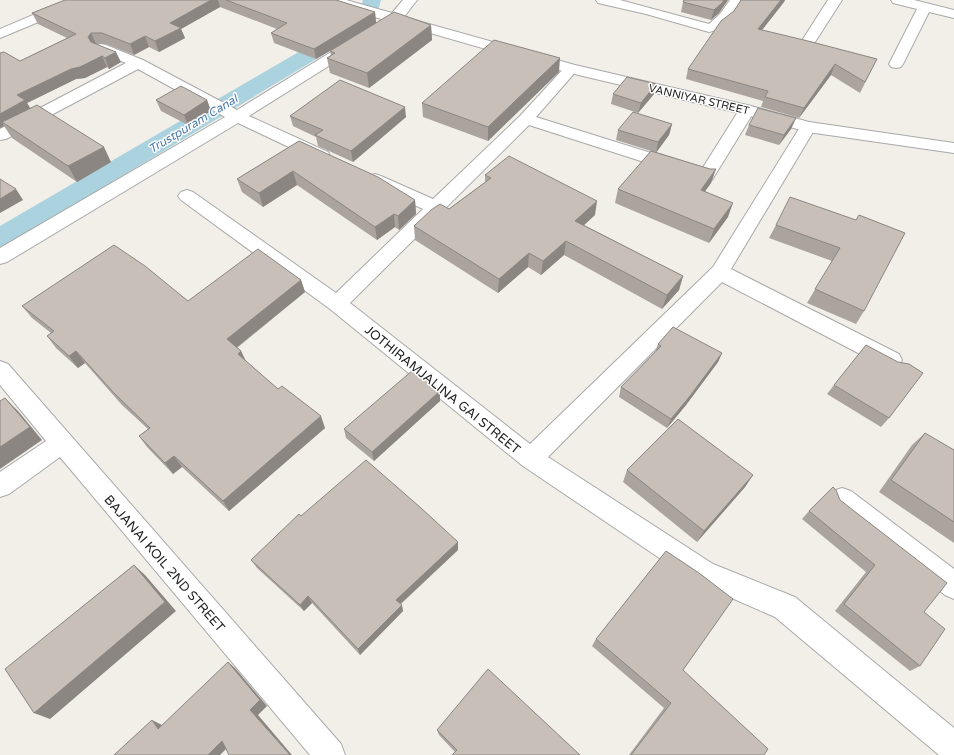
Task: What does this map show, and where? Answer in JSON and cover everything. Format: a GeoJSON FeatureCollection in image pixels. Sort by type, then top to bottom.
{"type":"FeatureCollection","features":[{"type":"Feature","properties":{"kind":"street"},"geometry":{"type":"LineString","coordinates":[[0,34],[79,0]]}},
{"type":"Feature","properties":{"kind":"street","name":"VANNIYAR STREET"},"geometry":{"type":"LineString","coordinates":[[331,0],[572,69],[747,110],[808,126],[954,148]]}},
{"type":"Feature","properties":{"kind":"street"},"geometry":{"type":"LineString","coordinates":[[0,258],[238,117],[395,19],[410,0]]}},
{"type":"Feature","properties":{"kind":"street"},"geometry":{"type":"LineString","coordinates":[[603,0],[650,11],[710,28],[715,27],[720,23],[737,0]]}},
{"type":"Feature","properties":{"kind":"street"},"geometry":{"type":"LineString","coordinates":[[650,11],[660,0]]}},
{"type":"Feature","properties":{"kind":"street"},"geometry":{"type":"LineString","coordinates":[[810,39],[835,0]]}},
{"type":"Feature","properties":{"kind":"street"},"geometry":{"type":"LineString","coordinates":[[898,0],[954,14]]}},
{"type":"Feature","properties":{"kind":"street"},"geometry":{"type":"LineString","coordinates":[[44,3],[57,10]]}},
{"type":"Feature","properties":{"kind":"street"},"geometry":{"type":"LineString","coordinates":[[896,64],[925,7]]}},
{"type":"Feature","properties":{"kind":"street"},"geometry":{"type":"LineString","coordinates":[[101,48],[138,63],[238,117],[337,162]]}},
{"type":"Feature","properties":{"kind":"street"},"geometry":{"type":"LineString","coordinates":[[0,135],[138,63]]}},
{"type":"Feature","properties":{"kind":"street"},"geometry":{"type":"LineString","coordinates":[[337,304],[526,118],[572,69]]}},
{"type":"Feature","properties":{"kind":"street"},"geometry":{"type":"LineString","coordinates":[[526,118],[706,176],[747,110]]}},
{"type":"Feature","properties":{"kind":"street"},"geometry":{"type":"LineString","coordinates":[[531,460],[720,272],[808,126]]}},
{"type":"Feature","properties":{"kind":"street"},"geometry":{"type":"LineString","coordinates":[[358,172],[436,208]]}},
{"type":"Feature","properties":{"kind":"street","name":"JOTHIRAMJALINA GAI STREET"},"geometry":{"type":"LineString","coordinates":[[187,196],[337,304],[531,460],[704,573],[785,607],[954,748]]}},
{"type":"Feature","properties":{"kind":"street"},"geometry":{"type":"LineString","coordinates":[[720,272],[899,364]]}},
{"type":"Feature","properties":{"kind":"street","name":"BAJANAI KOIL 2ND STREET"},"geometry":{"type":"LineString","coordinates":[[0,370],[330,755]]}},
{"type":"Feature","properties":{"kind":"street"},"geometry":{"type":"LineString","coordinates":[[0,486],[62,443]]}},
{"type":"Feature","properties":{"kind":"street"},"geometry":{"type":"LineString","coordinates":[[842,499],[954,586]]}},
{"type":"Feature","properties":{"kind":"building"},"geometry":{"type":"Polygon","coordinates":[[[65,0],[211,0],[170,23],[181,28],[155,41],[145,36],[130,44],[102,33],[91,33],[88,37],[91,42],[116,52],[105,58],[102,56],[80,67],[71,69],[17,95],[25,100],[0,114],[0,53],[4,52],[20,61],[76,34],[32,13],[65,0]]]}},
{"type":"Feature","properties":{"kind":"building"},"geometry":{"type":"Polygon","coordinates":[[[226,0],[336,0],[375,12],[314,49],[271,33],[287,23],[226,0]]]}},
{"type":"Feature","properties":{"kind":"building"},"geometry":{"type":"Polygon","coordinates":[[[684,0],[724,0],[714,10],[683,2],[684,0]]]}},
{"type":"Feature","properties":{"kind":"building"},"geometry":{"type":"Polygon","coordinates":[[[741,0],[781,0],[758,29],[877,59],[865,82],[835,64],[804,108],[765,97],[768,91],[688,69],[721,21],[734,11],[741,0]]]}},
{"type":"Feature","properties":{"kind":"building"},"geometry":{"type":"Polygon","coordinates":[[[394,12],[431,25],[367,73],[327,58],[335,53],[330,51],[394,12]]]}},
{"type":"Feature","properties":{"kind":"building"},"geometry":{"type":"Polygon","coordinates":[[[494,40],[560,58],[488,127],[422,103],[494,40]]]}},
{"type":"Feature","properties":{"kind":"building"},"geometry":{"type":"Polygon","coordinates":[[[627,77],[656,84],[641,103],[613,94],[627,77]]]}},
{"type":"Feature","properties":{"kind":"building"},"geometry":{"type":"Polygon","coordinates":[[[340,80],[405,107],[351,151],[315,135],[323,130],[290,116],[340,80]]]}},
{"type":"Feature","properties":{"kind":"building"},"geometry":{"type":"Polygon","coordinates":[[[181,86],[207,100],[184,115],[156,100],[181,86]]]}},
{"type":"Feature","properties":{"kind":"building"},"geometry":{"type":"Polygon","coordinates":[[[37,105],[104,147],[68,166],[2,122],[37,105]]]}},
{"type":"Feature","properties":{"kind":"building"},"geometry":{"type":"Polygon","coordinates":[[[758,108],[796,118],[784,135],[749,125],[758,108]]]}},
{"type":"Feature","properties":{"kind":"building"},"geometry":{"type":"Polygon","coordinates":[[[633,112],[672,124],[658,142],[618,130],[633,112]]]}},
{"type":"Feature","properties":{"kind":"building"},"geometry":{"type":"Polygon","coordinates":[[[299,141],[378,177],[415,200],[398,216],[394,214],[375,227],[293,171],[259,193],[237,179],[299,141]]]}},
{"type":"Feature","properties":{"kind":"building"},"geometry":{"type":"Polygon","coordinates":[[[651,151],[710,169],[716,169],[701,190],[733,203],[714,229],[618,189],[651,151]]]}},
{"type":"Feature","properties":{"kind":"building"},"geometry":{"type":"Polygon","coordinates":[[[509,156],[597,201],[575,221],[683,276],[667,295],[566,241],[543,261],[529,253],[499,279],[414,226],[431,210],[440,204],[449,209],[491,178],[485,175],[509,156]]]}},
{"type":"Feature","properties":{"kind":"building"},"geometry":{"type":"Polygon","coordinates":[[[0,179],[16,189],[0,199],[0,179]]]}},
{"type":"Feature","properties":{"kind":"building"},"geometry":{"type":"Polygon","coordinates":[[[790,197],[856,220],[859,215],[905,233],[864,311],[815,289],[840,248],[776,225],[790,197]]]}},
{"type":"Feature","properties":{"kind":"building"},"geometry":{"type":"Polygon","coordinates":[[[114,245],[145,266],[188,301],[258,249],[301,280],[227,339],[241,351],[238,354],[278,389],[282,386],[321,416],[223,501],[174,456],[165,463],[139,436],[150,428],[114,393],[76,351],[69,356],[47,336],[54,331],[22,306],[114,245]]]}},
{"type":"Feature","properties":{"kind":"building"},"geometry":{"type":"Polygon","coordinates":[[[673,327],[722,353],[671,419],[621,387],[661,346],[658,344],[673,327]]]}},
{"type":"Feature","properties":{"kind":"building"},"geometry":{"type":"Polygon","coordinates":[[[866,345],[898,362],[909,364],[923,373],[889,418],[834,385],[866,345]]]}},
{"type":"Feature","properties":{"kind":"building"},"geometry":{"type":"Polygon","coordinates":[[[413,370],[440,391],[372,452],[344,429],[413,370]]]}},
{"type":"Feature","properties":{"kind":"building"},"geometry":{"type":"Polygon","coordinates":[[[5,398],[30,427],[0,447],[0,401],[5,398]]]}},
{"type":"Feature","properties":{"kind":"building"},"geometry":{"type":"Polygon","coordinates":[[[678,419],[753,475],[704,531],[627,470],[678,419]]]}},
{"type":"Feature","properties":{"kind":"building"},"geometry":{"type":"Polygon","coordinates":[[[925,433],[954,450],[954,522],[891,480],[925,433]]]}},
{"type":"Feature","properties":{"kind":"building"},"geometry":{"type":"Polygon","coordinates":[[[366,460],[458,542],[396,600],[402,605],[358,649],[308,596],[300,605],[251,560],[299,514],[301,516],[366,460]]]}},
{"type":"Feature","properties":{"kind":"building"},"geometry":{"type":"Polygon","coordinates":[[[833,487],[836,490],[840,500],[947,583],[924,612],[945,629],[920,666],[844,604],[875,565],[809,511],[833,487]]]}},
{"type":"Feature","properties":{"kind":"building"},"geometry":{"type":"Polygon","coordinates":[[[666,551],[699,573],[733,599],[683,670],[768,749],[764,755],[631,755],[671,703],[596,639],[666,551]]]}},
{"type":"Feature","properties":{"kind":"building"},"geometry":{"type":"Polygon","coordinates":[[[134,565],[165,602],[34,713],[5,669],[134,565]]]}},
{"type":"Feature","properties":{"kind":"building"},"geometry":{"type":"Polygon","coordinates":[[[228,662],[260,700],[250,710],[290,755],[229,755],[222,741],[208,755],[114,755],[152,720],[158,729],[228,662]]]}},
{"type":"Feature","properties":{"kind":"building"},"geometry":{"type":"Polygon","coordinates":[[[488,669],[580,755],[452,755],[457,750],[437,730],[488,669]]]}},
{"type":"Feature","properties":{"kind":"waterway","name":"Trustpuram Canal"},"geometry":{"type":"LineString","coordinates":[[0,238],[366,21],[372,0]]}}]}
